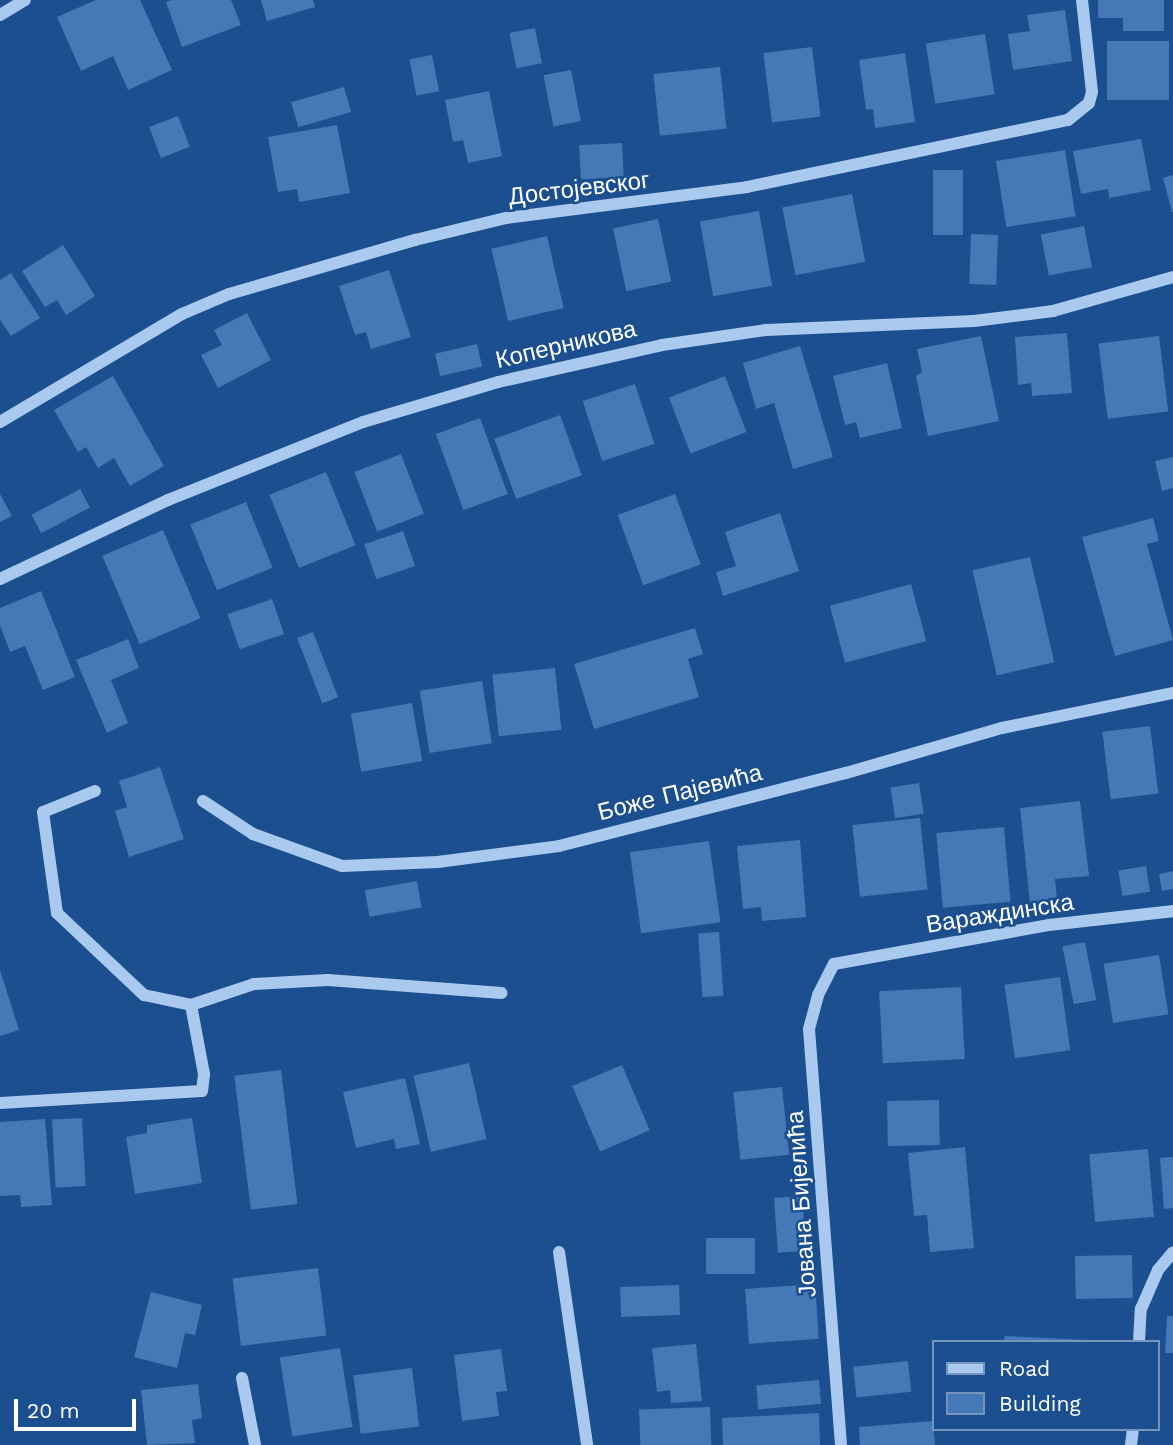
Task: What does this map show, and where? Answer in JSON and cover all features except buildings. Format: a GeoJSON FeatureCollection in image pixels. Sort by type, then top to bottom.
{"type":"FeatureCollection","features":[{"type":"Feature","properties":{"kind":"street"},"geometry":{"type":"LineString","coordinates":[[0,15],[25,0]]}},
{"type":"Feature","properties":{"kind":"street","name":"Достојевског"},"geometry":{"type":"LineString","coordinates":[[0,422],[194,309],[229,293],[415,240],[506,218],[747,187],[1068,120],[1089,103],[1092,92],[1082,0]]}},
{"type":"Feature","properties":{"kind":"street","name":"Коперникова"},"geometry":{"type":"LineString","coordinates":[[0,579],[168,500],[363,422],[498,382],[662,345],[766,330],[960,322],[1053,311],[1173,277]]}},
{"type":"Feature","properties":{"kind":"street","name":"Боже Пајевића"},"geometry":{"type":"LineString","coordinates":[[203,801],[253,834],[342,866],[438,862],[559,846],[846,773],[1002,728],[1173,693]]}},
{"type":"Feature","properties":{"kind":"street"},"geometry":{"type":"LineString","coordinates":[[95,791],[43,811],[57,914],[144,995],[191,1004],[254,984],[328,980],[502,993]]}},
{"type":"Feature","properties":{"kind":"street","name":"Вараждинска"},"geometry":{"type":"LineString","coordinates":[[835,964],[1049,925],[1173,911]]}},
{"type":"Feature","properties":{"kind":"street","name":"Јована Бијелића"},"geometry":{"type":"LineString","coordinates":[[835,964],[818,995],[809,1029],[841,1445]]}},
{"type":"Feature","properties":{"kind":"street"},"geometry":{"type":"LineString","coordinates":[[0,1103],[202,1091],[205,1074],[191,1004]]}},
{"type":"Feature","properties":{"kind":"street"},"geometry":{"type":"LineString","coordinates":[[559,1252],[587,1445]]}},
{"type":"Feature","properties":{"kind":"street"},"geometry":{"type":"LineString","coordinates":[[1139,1340],[1141,1309],[1158,1270],[1173,1252]]}},
{"type":"Feature","properties":{"kind":"street"},"geometry":{"type":"LineString","coordinates":[[242,1378],[255,1445]]}}]}
